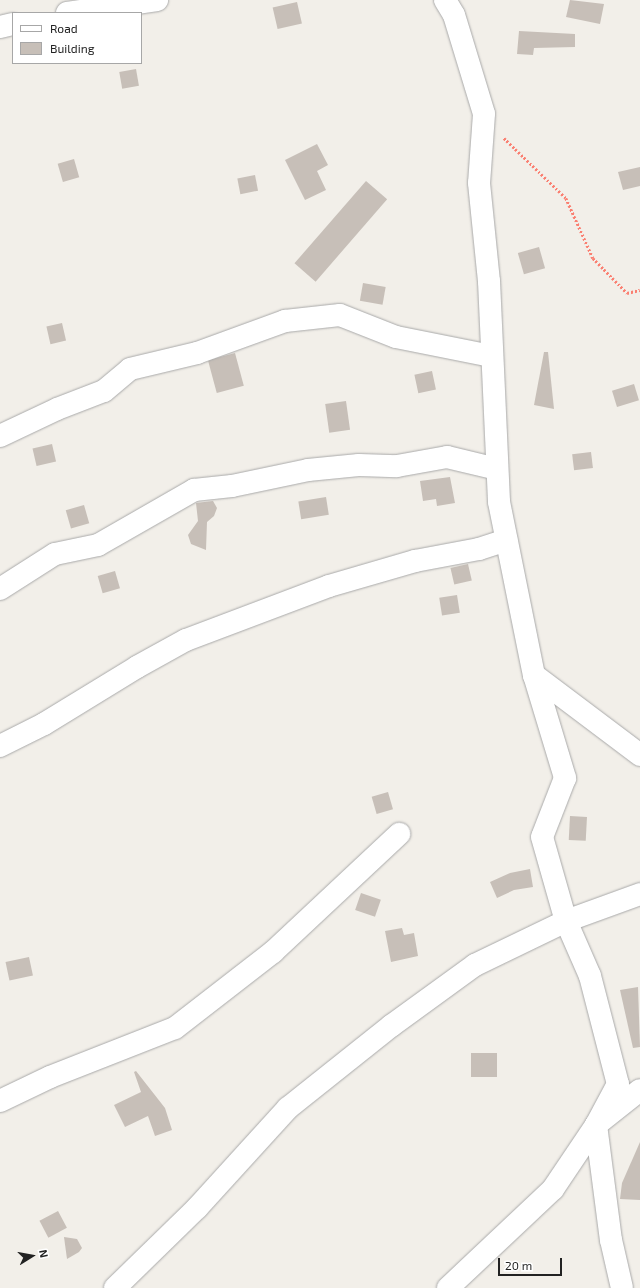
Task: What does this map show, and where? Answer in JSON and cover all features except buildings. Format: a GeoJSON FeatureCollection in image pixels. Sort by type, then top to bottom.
{"type":"FeatureCollection","features":[{"type":"Feature","properties":{"kind":"street"},"geometry":{"type":"LineString","coordinates":[[74,12],[157,0]]}},
{"type":"Feature","properties":{"kind":"street"},"geometry":{"type":"LineString","coordinates":[[445,0],[454,16],[484,114],[479,183],[489,281],[491,356],[499,502],[534,675],[565,778],[542,837],[566,921],[590,976],[618,1084],[596,1125],[553,1189],[448,1288]]}},
{"type":"Feature","properties":{"kind":"street"},"geometry":{"type":"LineString","coordinates":[[0,27],[12,24]]}},
{"type":"Feature","properties":{"kind":"street"},"geometry":{"type":"LineString","coordinates":[[0,436],[57,409],[104,391],[130,369],[197,353],[285,321],[340,315],[396,337],[491,356]]}},
{"type":"Feature","properties":{"kind":"street"},"geometry":{"type":"LineString","coordinates":[[0,589],[55,554],[98,545],[194,490],[232,486],[308,470],[359,465],[398,466],[447,457],[497,469]]}},
{"type":"Feature","properties":{"kind":"street"},"geometry":{"type":"LineString","coordinates":[[0,746],[44,724],[137,666],[186,640],[329,586],[415,561],[479,550],[507,540]]}},
{"type":"Feature","properties":{"kind":"street"},"geometry":{"type":"LineString","coordinates":[[534,675],[640,755]]}},
{"type":"Feature","properties":{"kind":"street"},"geometry":{"type":"LineString","coordinates":[[0,1101],[50,1077],[175,1028],[273,952],[399,834]]}},
{"type":"Feature","properties":{"kind":"street"},"geometry":{"type":"LineString","coordinates":[[115,1288],[196,1208],[288,1108],[391,1026],[475,965],[566,921],[640,894]]}},
{"type":"Feature","properties":{"kind":"street"},"geometry":{"type":"LineString","coordinates":[[596,1125],[640,1090]]}},
{"type":"Feature","properties":{"kind":"street"},"geometry":{"type":"LineString","coordinates":[[596,1125],[610,1240],[622,1288]]}},
{"type":"Feature","properties":{"kind":"path"},"geometry":{"type":"LineString","coordinates":[[484,114],[513,148],[566,198],[593,258],[626,293],[640,290]]}}]}
